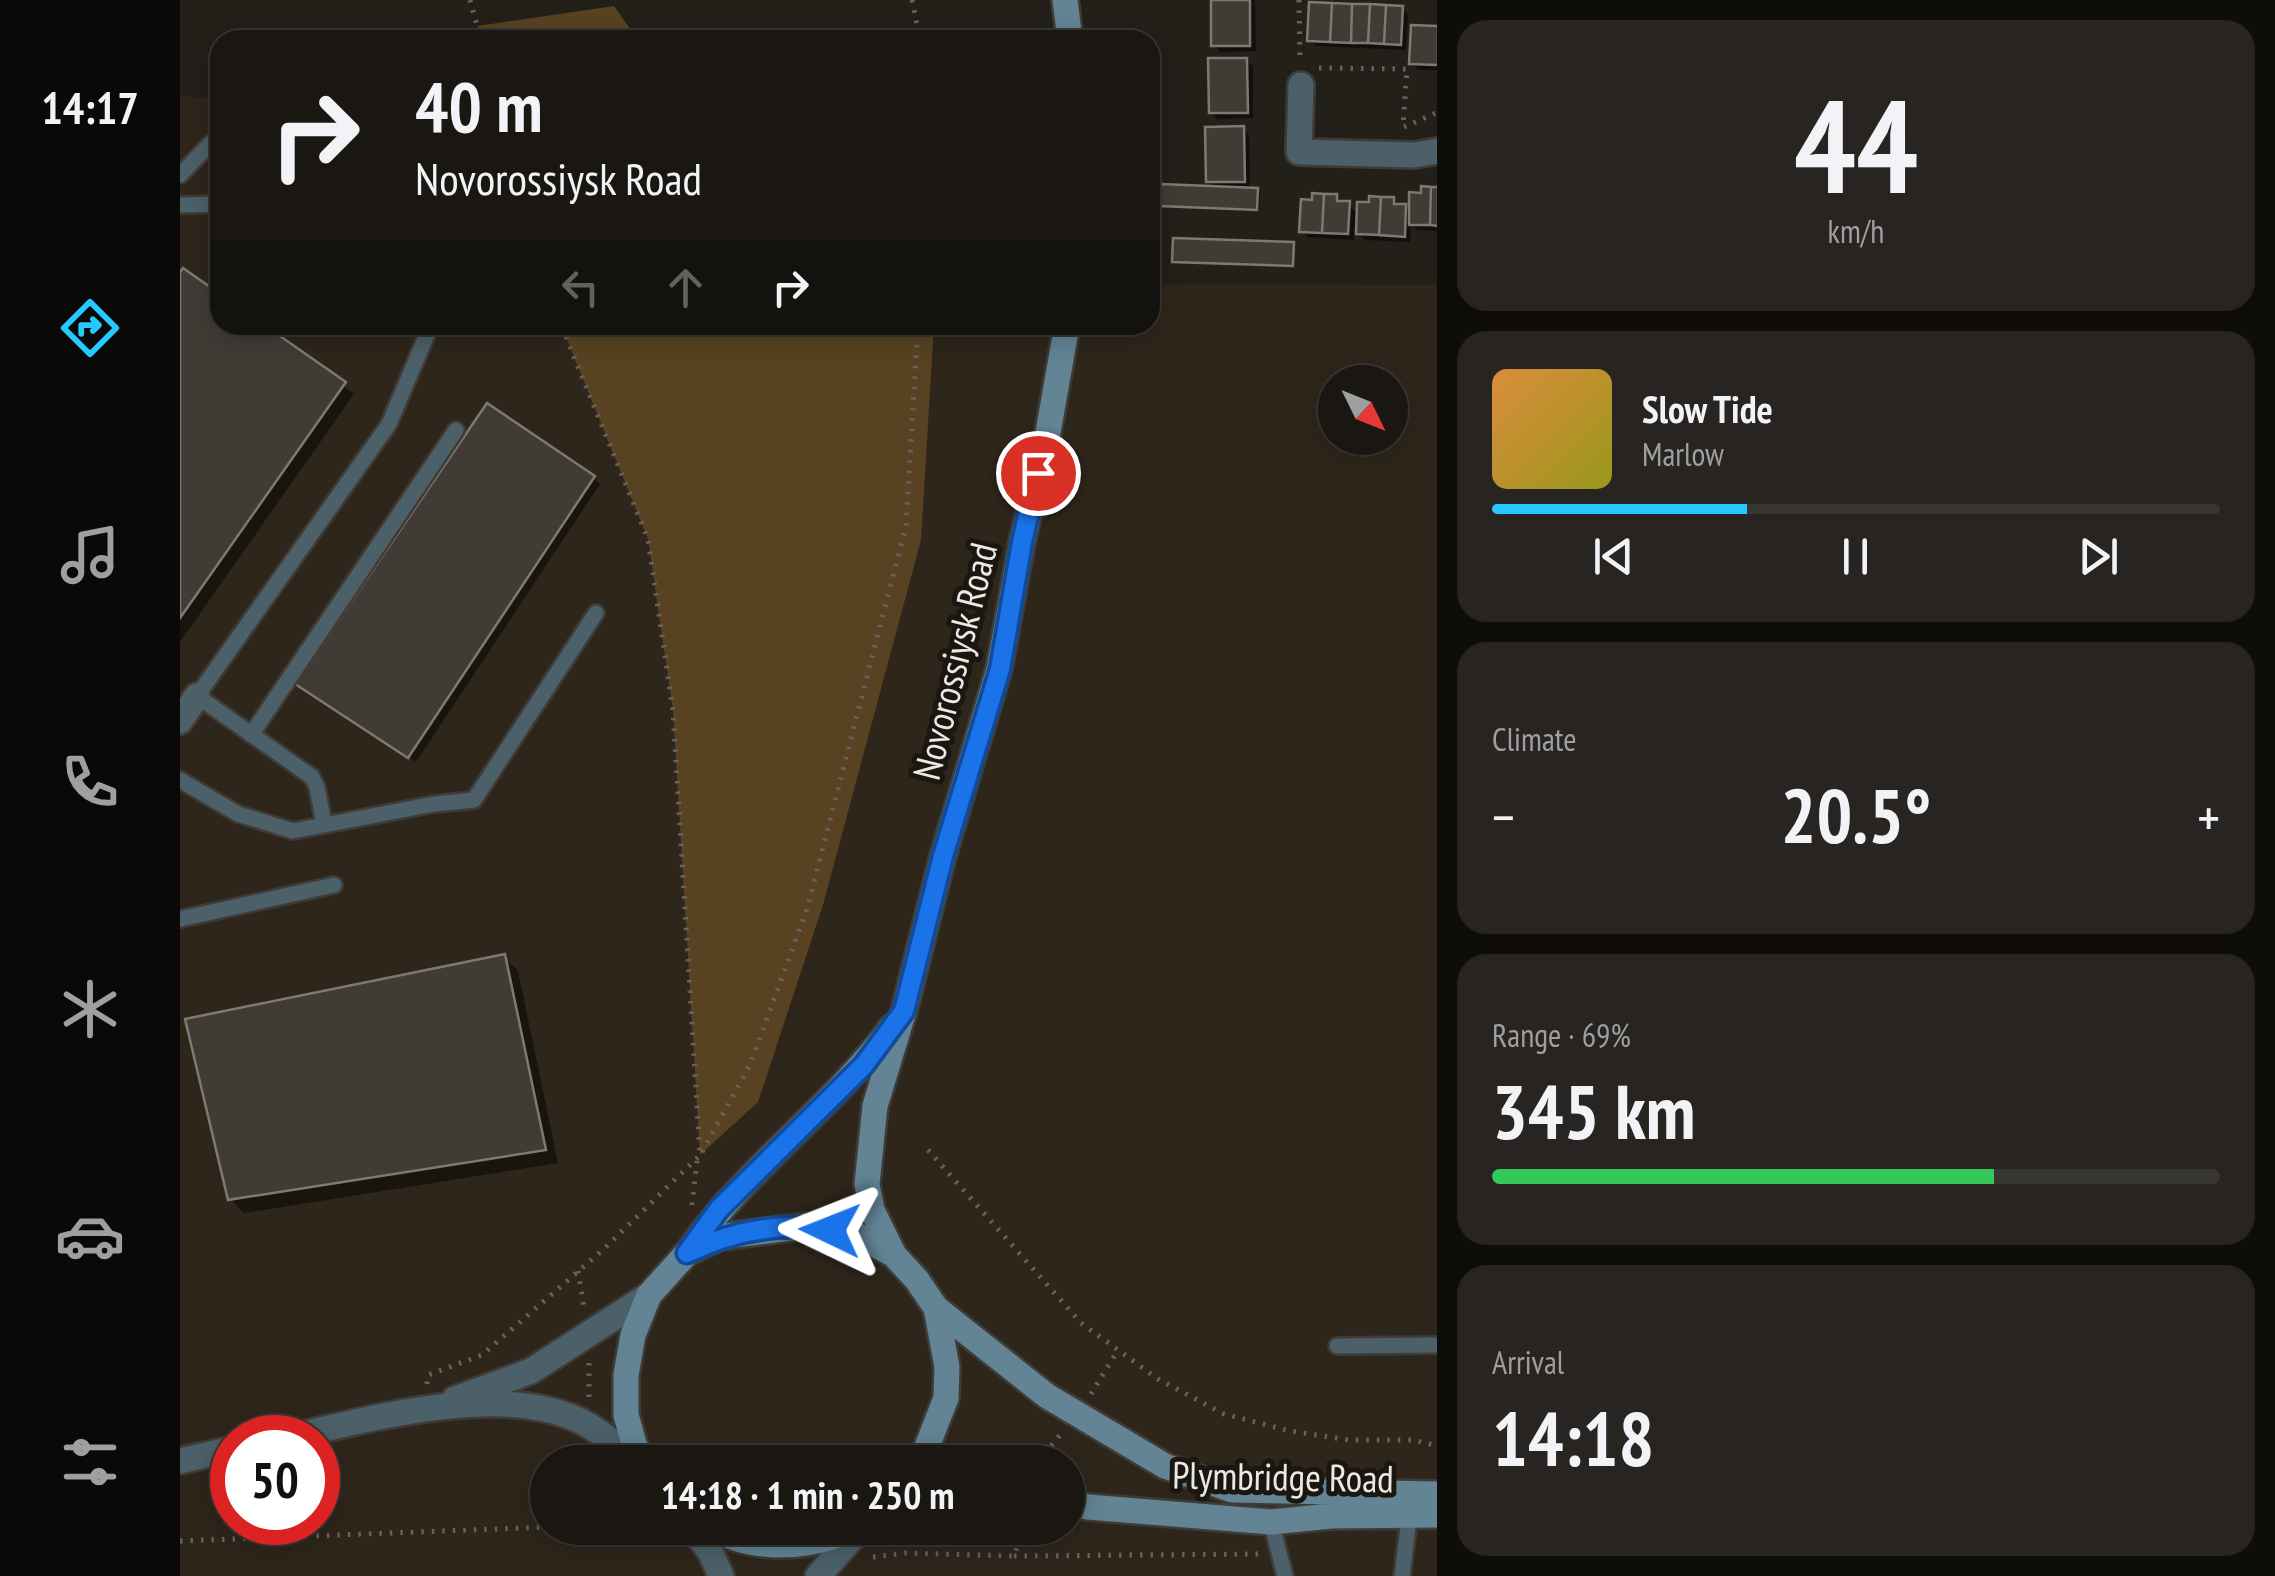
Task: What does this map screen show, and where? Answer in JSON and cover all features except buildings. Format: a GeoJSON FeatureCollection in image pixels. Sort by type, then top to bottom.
{"type":"FeatureCollection","features":[{"type":"Feature","properties":{"kind":"main road"},"geometry":{"type":"LineString","coordinates":[[1066,0],[1069,30]]}},
{"type":"Feature","properties":{"kind":"main road","name":"Novorossiysk Road"},"geometry":{"type":"LineString","coordinates":[[894,1256],[872,1210],[867,1184],[875,1106],[904,1011],[943,856],[1000,669],[1065,335]]}},
{"type":"Feature","properties":{"kind":"main road","name":"Novorossiysk Road"},"geometry":{"type":"LineString","coordinates":[[649,1295],[719,1209],[864,1065],[904,1011]]}},
{"type":"Feature","properties":{"kind":"main road"},"geometry":{"type":"LineString","coordinates":[[687,1253],[718,1237],[806,1226],[855,1234],[894,1256],[936,1308],[947,1368],[946,1398],[927,1445]]}},
{"type":"Feature","properties":{"kind":"main road"},"geometry":{"type":"LineString","coordinates":[[634,1445],[626,1414],[626,1375],[633,1335],[649,1295]]}},
{"type":"Feature","properties":{"kind":"main road","name":"Plymbridge Road"},"geometry":{"type":"LineString","coordinates":[[936,1308],[1048,1396],[1164,1466],[1232,1490],[1420,1501]]}},
{"type":"Feature","properties":{"kind":"main road","name":"Plymbridge Road"},"geometry":{"type":"LineString","coordinates":[[1085,1506],[1271,1522],[1420,1501]]}},
{"type":"Feature","properties":{"kind":"street"},"geometry":{"type":"LineString","coordinates":[[1300,77],[1298,152],[1414,156],[1437,150]]}},
{"type":"Feature","properties":{"kind":"street"},"geometry":{"type":"LineString","coordinates":[[180,721],[196,696]]}},
{"type":"Feature","properties":{"kind":"street"},"geometry":{"type":"LineString","coordinates":[[340,1426],[433,1406],[531,1371],[649,1295]]}},
{"type":"Feature","properties":{"kind":"street"},"geometry":{"type":"LineString","coordinates":[[433,1406],[541,1407],[587,1424],[615,1445]]}},
{"type":"Feature","properties":{"kind":"street"},"geometry":{"type":"LineString","coordinates":[[180,1461],[210,1454]]}},
{"type":"Feature","properties":{"kind":"street"},"geometry":{"type":"LineString","coordinates":[[704,1545],[721,1576]]}},
{"type":"Feature","properties":{"kind":"street"},"geometry":{"type":"LineString","coordinates":[[818,1576],[846,1545]]}},
{"type":"Feature","properties":{"kind":"lane"},"geometry":{"type":"LineString","coordinates":[[180,176],[210,144]]}},
{"type":"Feature","properties":{"kind":"lane"},"geometry":{"type":"LineString","coordinates":[[180,205],[210,204]]}},
{"type":"Feature","properties":{"kind":"lane"},"geometry":{"type":"LineString","coordinates":[[324,824],[312,777],[196,696],[389,424],[427,335]]}},
{"type":"Feature","properties":{"kind":"lane"},"geometry":{"type":"LineString","coordinates":[[251,734],[456,430]]}},
{"type":"Feature","properties":{"kind":"lane"},"geometry":{"type":"LineString","coordinates":[[180,780],[238,814],[294,830],[474,800],[596,613]]}},
{"type":"Feature","properties":{"kind":"lane"},"geometry":{"type":"LineString","coordinates":[[180,918],[334,885]]}},
{"type":"Feature","properties":{"kind":"lane"},"geometry":{"type":"LineString","coordinates":[[1337,1346],[1437,1345]]}},
{"type":"Feature","properties":{"kind":"lane"},"geometry":{"type":"LineString","coordinates":[[1402,1576],[1420,1501]]}},
{"type":"Feature","properties":{"kind":"lane"},"geometry":{"type":"LineString","coordinates":[[1271,1522],[1285,1576]]}},
{"type":"Feature","properties":{"kind":"path"},"geometry":{"type":"LineString","coordinates":[[470,0],[478,30]]}},
{"type":"Feature","properties":{"kind":"path"},"geometry":{"type":"LineString","coordinates":[[912,0],[918,30]]}},
{"type":"Feature","properties":{"kind":"path"},"geometry":{"type":"LineString","coordinates":[[1299,0],[1300,77],[1407,69],[1403,127]]}},
{"type":"Feature","properties":{"kind":"path"},"geometry":{"type":"LineString","coordinates":[[433,1406],[428,1375],[482,1355],[605,1248],[700,1155],[672,711],[648,539],[565,335]]}},
{"type":"Feature","properties":{"kind":"path"},"geometry":{"type":"LineString","coordinates":[[687,1253],[695,1165],[750,1065],[812,890],[906,526],[917,335]]}},
{"type":"Feature","properties":{"kind":"path"},"geometry":{"type":"LineString","coordinates":[[928,1150],[1081,1322],[1158,1379],[1224,1414],[1290,1431],[1349,1440],[1413,1440],[1437,1446]]}},
{"type":"Feature","properties":{"kind":"path"},"geometry":{"type":"LineString","coordinates":[[180,1541],[530,1528]]}},
{"type":"Feature","properties":{"kind":"path"},"geometry":{"type":"LineString","coordinates":[[1014,1556],[1018,1545]]}},
{"type":"Feature","properties":{"kind":"path"},"geometry":{"type":"LineString","coordinates":[[864,1566],[874,1556],[905,1553],[1280,1554]]}},
{"type":"Feature","properties":{"kind":"shaded area"},"geometry":{"type":"Polygon","coordinates":[[[614,6],[631,30],[478,30],[477,26],[614,6]]]}},
{"type":"Feature","properties":{"kind":"shaded area"},"geometry":{"type":"Polygon","coordinates":[[[180,96],[210,98],[210,335],[1160,335],[1160,284],[1437,285],[1437,1576],[180,1576],[180,96]]]}},
{"type":"Feature","properties":{"kind":"shaded area"},"geometry":{"type":"Polygon","coordinates":[[[565,335],[933,335],[921,540],[823,905],[758,1102],[700,1155],[673,711],[648,539],[565,335]]]}},
{"type":"Feature","properties":{"kind":"route"},"geometry":{"type":"LineString","coordinates":[[830,1230],[806,1226],[754,1231],[718,1237],[687,1253],[719,1209],[864,1065],[904,1011],[943,856],[1000,669],[1038,473]]}}]}
